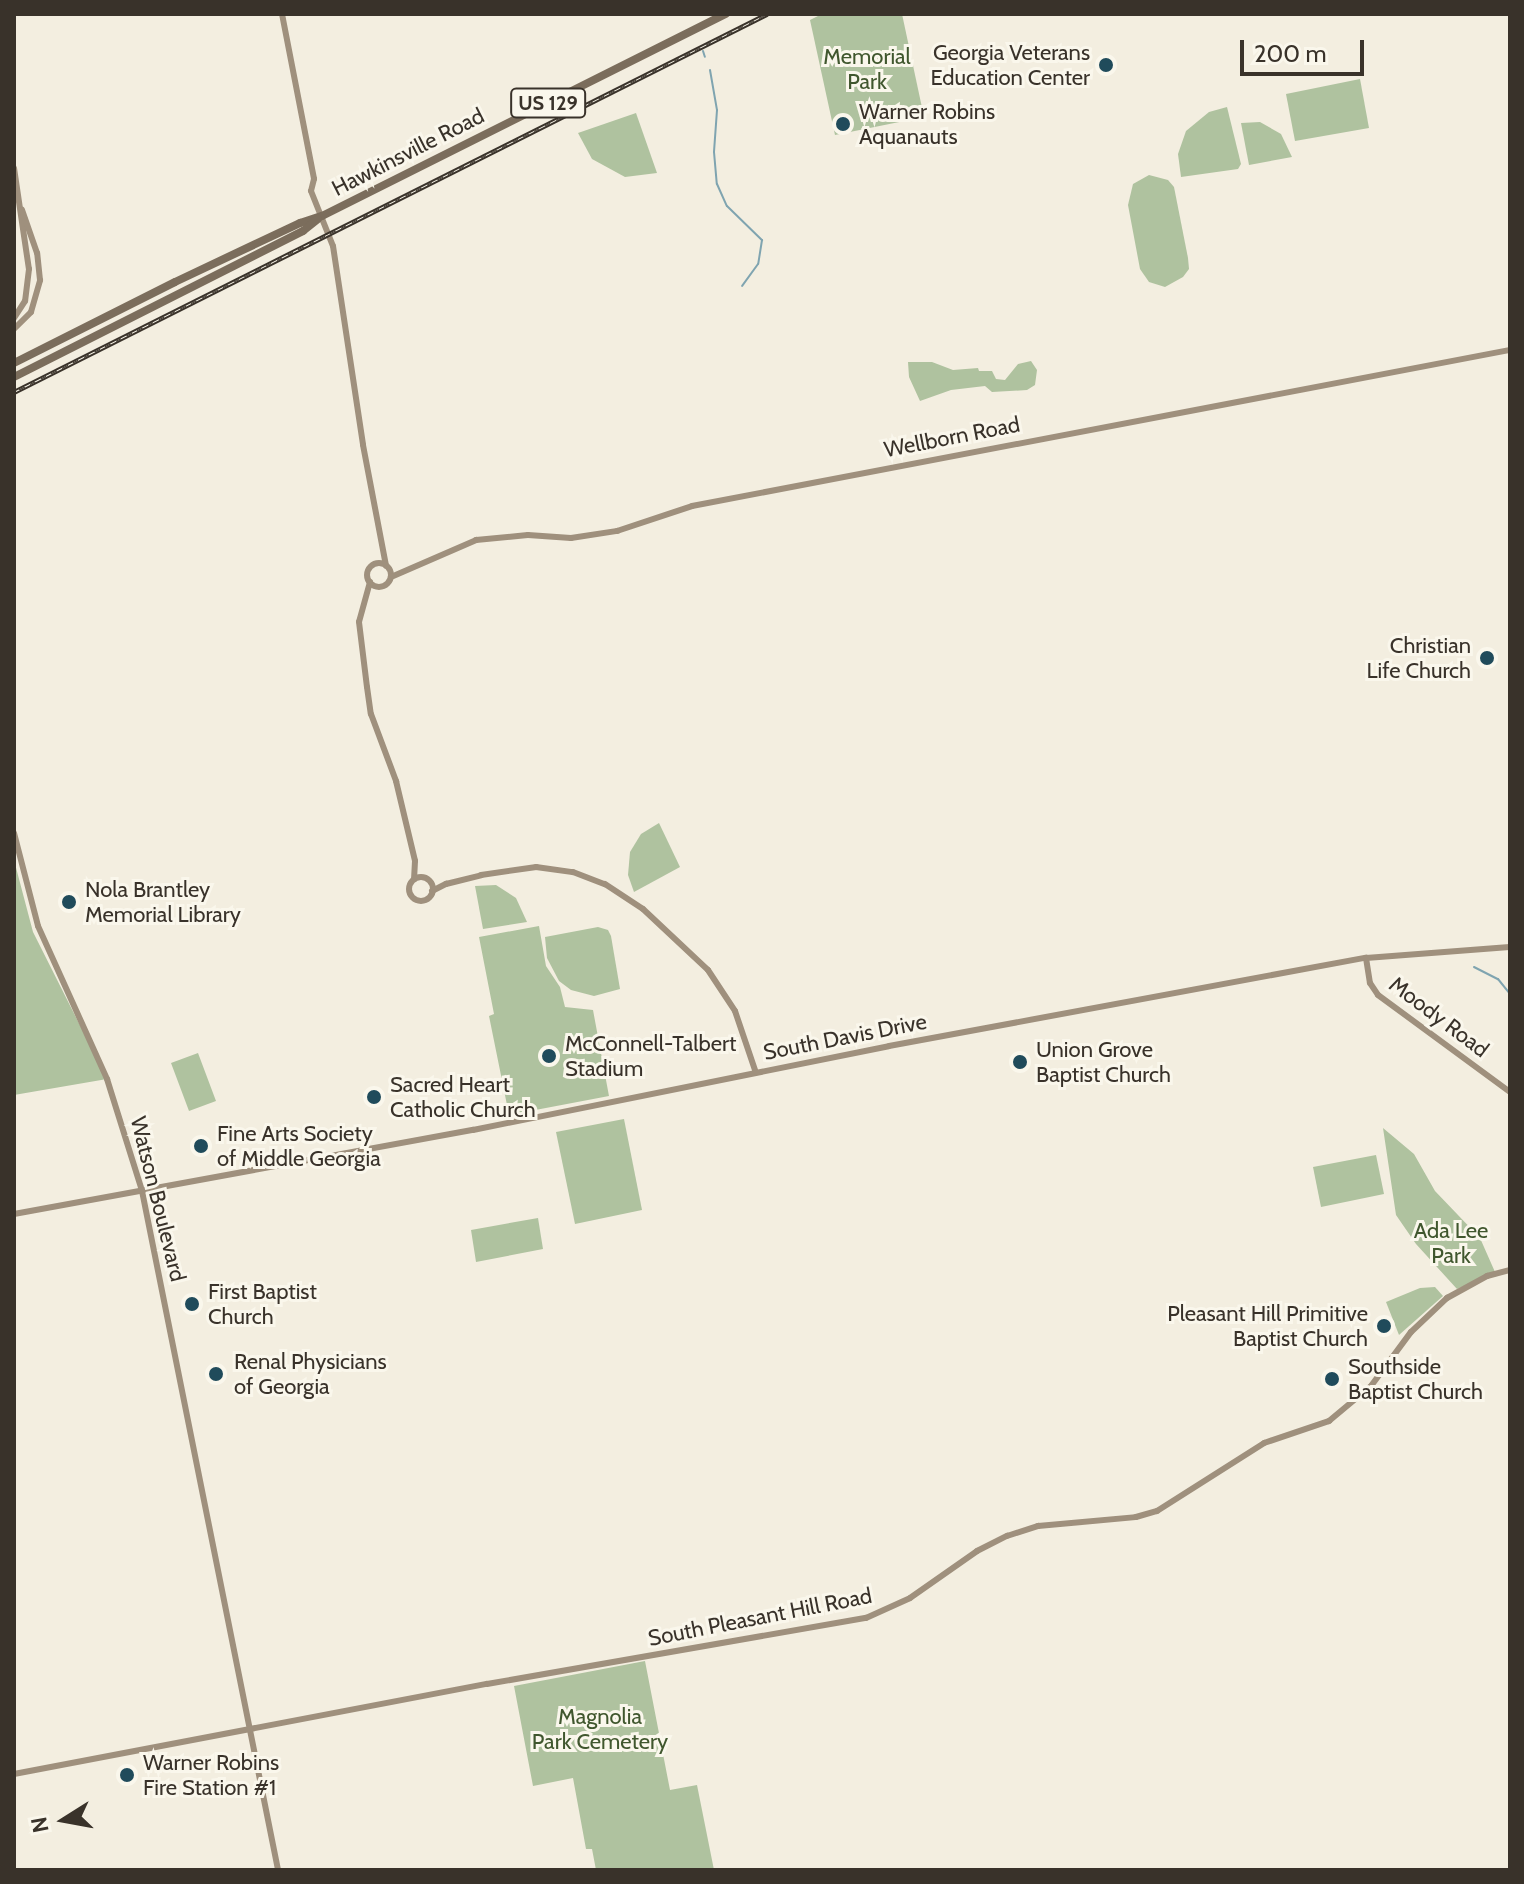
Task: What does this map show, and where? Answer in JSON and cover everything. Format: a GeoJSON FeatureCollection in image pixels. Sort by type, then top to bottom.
{"type":"FeatureCollection","features":[{"type":"Feature","properties":{"kind":"main road","name":"Hawkinsville Road"},"geometry":{"type":"LineString","coordinates":[[14,363],[175,282],[300,223],[322,216],[726,14]]}},
{"type":"Feature","properties":{"kind":"main road","name":"Hawkinsville Road"},"geometry":{"type":"LineString","coordinates":[[14,377],[303,231],[322,216]]}},
{"type":"Feature","properties":{"kind":"street"},"geometry":{"type":"LineString","coordinates":[[282,14],[314,179],[311,191],[333,246],[381,548],[389,571],[387,584],[377,587],[366,600]]}},
{"type":"Feature","properties":{"kind":"street"},"geometry":{"type":"LineString","coordinates":[[14,168],[22,210],[37,253],[40,280],[31,312],[14,329]]}},
{"type":"Feature","properties":{"kind":"street"},"geometry":{"type":"LineString","coordinates":[[14,318],[28,289],[22,210]]}},
{"type":"Feature","properties":{"kind":"street","name":"Wellborn Road"},"geometry":{"type":"LineString","coordinates":[[389,571],[407,570],[454,547],[484,538],[528,535],[571,538],[617,531],[692,506],[1510,350]]}},
{"type":"Feature","properties":{"kind":"street"},"geometry":{"type":"LineString","coordinates":[[381,548],[368,572],[370,582],[359,622],[371,714],[396,781],[415,861],[424,877],[431,882],[446,884]]}},
{"type":"Feature","properties":{"kind":"street"},"geometry":{"type":"LineString","coordinates":[[375,564],[389,571]]}},
{"type":"Feature","properties":{"kind":"street"},"geometry":{"type":"LineString","coordinates":[[370,582],[377,587]]}},
{"type":"Feature","properties":{"kind":"street","name":"Watson Boulevard"},"geometry":{"type":"LineString","coordinates":[[14,833],[38,926],[107,1079],[142,1191],[278,1870]]}},
{"type":"Feature","properties":{"kind":"street"},"geometry":{"type":"LineString","coordinates":[[415,861],[414,879],[410,887],[413,897],[423,900],[446,884],[536,867],[573,872],[614,889],[648,914],[708,970],[735,1011],[756,1073]]}},
{"type":"Feature","properties":{"kind":"street"},"geometry":{"type":"LineString","coordinates":[[414,879],[424,877]]}},
{"type":"Feature","properties":{"kind":"street"},"geometry":{"type":"LineString","coordinates":[[431,882],[432,891]]}},
{"type":"Feature","properties":{"kind":"street","name":"South Davis Drive"},"geometry":{"type":"LineString","coordinates":[[14,1214],[598,1106],[756,1073],[1366,958],[1510,947]]}},
{"type":"Feature","properties":{"kind":"street","name":"Moody Road"},"geometry":{"type":"LineString","coordinates":[[1366,958],[1372,988],[1380,997],[1510,1092]]}},
{"type":"Feature","properties":{"kind":"street","name":"South Pleasant Hill Road"},"geometry":{"type":"LineString","coordinates":[[14,1774],[866,1618],[910,1598],[996,1541],[1038,1526],[1136,1517],[1157,1511],[1264,1443],[1329,1421],[1369,1388],[1411,1332],[1447,1298],[1487,1276],[1510,1270]]}},
{"type":"Feature","properties":{"kind":"green space","name":"Memorial Park"},"geometry":{"type":"Polygon","coordinates":[[[822,14],[902,14],[924,117],[835,135],[810,20],[822,14]]]}},
{"type":"Feature","properties":{"kind":"green space"},"geometry":{"type":"Polygon","coordinates":[[[1360,79],[1369,128],[1295,141],[1286,94],[1360,79]]]}},
{"type":"Feature","properties":{"kind":"green space"},"geometry":{"type":"Polygon","coordinates":[[[1227,107],[1241,164],[1238,169],[1181,177],[1178,154],[1186,131],[1209,112],[1227,107]]]}},
{"type":"Feature","properties":{"kind":"green space"},"geometry":{"type":"Polygon","coordinates":[[[636,113],[657,173],[625,177],[592,159],[578,133],[636,113]]]}},
{"type":"Feature","properties":{"kind":"green space"},"geometry":{"type":"Polygon","coordinates":[[[1260,122],[1281,134],[1292,157],[1249,165],[1241,123],[1260,122]]]}},
{"type":"Feature","properties":{"kind":"green space"},"geometry":{"type":"Polygon","coordinates":[[[1149,175],[1168,180],[1174,187],[1188,258],[1189,269],[1183,277],[1165,287],[1149,282],[1140,269],[1128,205],[1133,184],[1149,175]]]}},
{"type":"Feature","properties":{"kind":"green space"},"geometry":{"type":"Polygon","coordinates":[[[1031,361],[1037,370],[1035,385],[1027,390],[992,392],[985,386],[951,390],[920,401],[909,377],[908,362],[932,362],[953,370],[978,368],[979,371],[992,371],[996,379],[1005,380],[1018,364],[1031,361]]]}},
{"type":"Feature","properties":{"kind":"green space"},"geometry":{"type":"Polygon","coordinates":[[[659,823],[680,867],[634,892],[628,875],[630,852],[641,834],[659,823]]]}},
{"type":"Feature","properties":{"kind":"green space"},"geometry":{"type":"Polygon","coordinates":[[[14,860],[33,932],[107,1079],[14,1095],[14,860]]]}},
{"type":"Feature","properties":{"kind":"green space"},"geometry":{"type":"Polygon","coordinates":[[[496,885],[516,898],[527,922],[483,929],[475,886],[496,885]]]}},
{"type":"Feature","properties":{"kind":"green space","name":"McConnell-Talbert Stadium"},"geometry":{"type":"Polygon","coordinates":[[[539,926],[546,966],[560,987],[565,1007],[593,1010],[609,1096],[509,1115],[489,1016],[494,1014],[479,937],[539,926]]]}},
{"type":"Feature","properties":{"kind":"green space"},"geometry":{"type":"Polygon","coordinates":[[[598,927],[608,930],[611,936],[620,989],[594,996],[571,990],[559,981],[547,958],[545,937],[598,927]]]}},
{"type":"Feature","properties":{"kind":"green space"},"geometry":{"type":"Polygon","coordinates":[[[198,1053],[216,1101],[189,1111],[171,1063],[198,1053]]]}},
{"type":"Feature","properties":{"kind":"green space"},"geometry":{"type":"Polygon","coordinates":[[[624,1119],[642,1210],[575,1224],[556,1132],[624,1119]]]}},
{"type":"Feature","properties":{"kind":"green space","name":"Ada Lee Park"},"geometry":{"type":"Polygon","coordinates":[[[1383,1128],[1414,1154],[1435,1191],[1480,1238],[1495,1272],[1457,1289],[1416,1244],[1396,1215],[1383,1128]]]}},
{"type":"Feature","properties":{"kind":"green space"},"geometry":{"type":"Polygon","coordinates":[[[1376,1155],[1384,1194],[1321,1207],[1313,1167],[1376,1155]]]}},
{"type":"Feature","properties":{"kind":"green space"},"geometry":{"type":"Polygon","coordinates":[[[538,1218],[543,1249],[476,1262],[471,1230],[538,1218]]]}},
{"type":"Feature","properties":{"kind":"green space"},"geometry":{"type":"Polygon","coordinates":[[[1435,1287],[1443,1296],[1399,1335],[1386,1302],[1420,1288],[1435,1287]]]}},
{"type":"Feature","properties":{"kind":"green space","name":"Magnolia Park Cemetery"},"geometry":{"type":"Polygon","coordinates":[[[645,1661],[670,1790],[697,1785],[714,1870],[596,1870],[592,1849],[586,1849],[573,1778],[533,1786],[514,1686],[645,1661]]]}},
{"type":"Feature","properties":{"kind":"waterway"},"geometry":{"type":"LineString","coordinates":[[703,51],[705,57]]}},
{"type":"Feature","properties":{"kind":"waterway"},"geometry":{"type":"LineString","coordinates":[[710,70],[717,110],[714,152],[717,184],[727,206],[762,240],[758,264],[742,286]]}},
{"type":"Feature","properties":{"kind":"waterway"},"geometry":{"type":"LineString","coordinates":[[1474,967],[1498,979],[1510,994]]}},
{"type":"Feature","properties":{"kind":"railway"},"geometry":{"type":"LineString","coordinates":[[14,392],[767,14]]}},
{"type":"Feature","properties":{"kind":"place","name":"Georgia Veterans Education Center"},"geometry":{"type":"Point","coordinates":[1106,65]}},
{"type":"Feature","properties":{"kind":"place","name":"Warner Robins Aquanauts"},"geometry":{"type":"Point","coordinates":[843,124]}},
{"type":"Feature","properties":{"kind":"place","name":"Christian Life Church"},"geometry":{"type":"Point","coordinates":[1487,658]}},
{"type":"Feature","properties":{"kind":"place","name":"Nola Brantley Memorial Library"},"geometry":{"type":"Point","coordinates":[69,902]}},
{"type":"Feature","properties":{"kind":"place","name":"McConnell-Talbert Stadium"},"geometry":{"type":"Point","coordinates":[549,1056]}},
{"type":"Feature","properties":{"kind":"place","name":"Union Grove Baptist Church"},"geometry":{"type":"Point","coordinates":[1020,1062]}},
{"type":"Feature","properties":{"kind":"place","name":"Sacred Heart Catholic Church"},"geometry":{"type":"Point","coordinates":[374,1097]}},
{"type":"Feature","properties":{"kind":"place","name":"Fine Arts Society of Middle Georgia"},"geometry":{"type":"Point","coordinates":[201,1146]}},
{"type":"Feature","properties":{"kind":"place","name":"First Baptist Church"},"geometry":{"type":"Point","coordinates":[192,1304]}},
{"type":"Feature","properties":{"kind":"place","name":"Pleasant Hill Primitive Baptist Church"},"geometry":{"type":"Point","coordinates":[1384,1326]}},
{"type":"Feature","properties":{"kind":"place","name":"Renal Physicians of Georgia"},"geometry":{"type":"Point","coordinates":[216,1374]}},
{"type":"Feature","properties":{"kind":"place","name":"Southside Baptist Church"},"geometry":{"type":"Point","coordinates":[1332,1379]}},
{"type":"Feature","properties":{"kind":"place","name":"Warner Robins Fire Station #1"},"geometry":{"type":"Point","coordinates":[127,1775]}}]}
